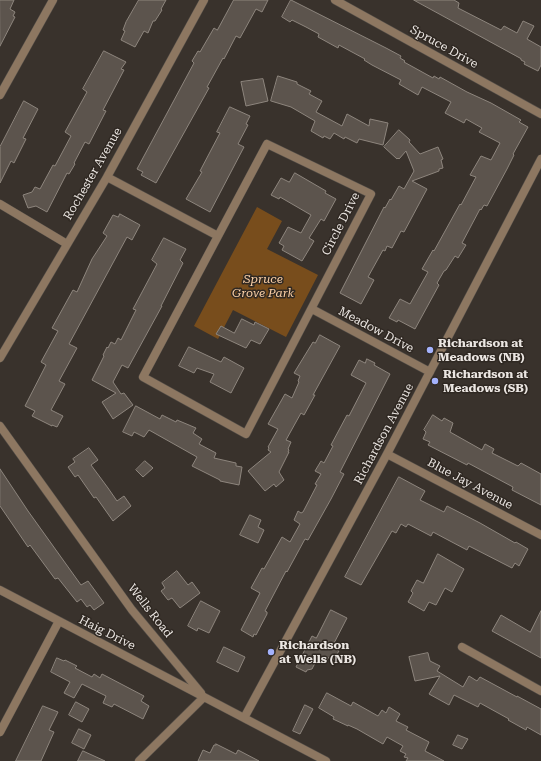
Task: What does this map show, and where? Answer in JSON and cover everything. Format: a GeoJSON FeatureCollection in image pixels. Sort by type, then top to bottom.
{"type":"FeatureCollection","features":[{"type":"Feature","properties":{"kind":"street"},"geometry":{"type":"LineString","coordinates":[[0,95],[53,0]]}},
{"type":"Feature","properties":{"kind":"street","name":"Rochester Avenue"},"geometry":{"type":"LineString","coordinates":[[0,358],[106,177],[204,0]]}},
{"type":"Feature","properties":{"kind":"street","name":"Spruce Drive"},"geometry":{"type":"LineString","coordinates":[[336,0],[541,114]]}},
{"type":"Feature","properties":{"kind":"street","name":"Circle Drive"},"geometry":{"type":"LineString","coordinates":[[267,144],[371,194],[312,309],[246,434],[143,377],[267,144]]}},
{"type":"Feature","properties":{"kind":"street","name":"Richardson Avenue"},"geometry":{"type":"LineString","coordinates":[[244,718],[387,454],[541,158]]}},
{"type":"Feature","properties":{"kind":"street"},"geometry":{"type":"LineString","coordinates":[[106,177],[218,236]]}},
{"type":"Feature","properties":{"kind":"street"},"geometry":{"type":"LineString","coordinates":[[0,204],[67,244]]}},
{"type":"Feature","properties":{"kind":"street","name":"Meadow Drive"},"geometry":{"type":"LineString","coordinates":[[312,309],[430,372]]}},
{"type":"Feature","properties":{"kind":"street","name":"Wells Road"},"geometry":{"type":"LineString","coordinates":[[0,426],[132,610],[204,697],[326,761]]}},
{"type":"Feature","properties":{"kind":"street","name":"Blue Jay Avenue"},"geometry":{"type":"LineString","coordinates":[[387,454],[541,535]]}},
{"type":"Feature","properties":{"kind":"street","name":"Haig Drive"},"geometry":{"type":"LineString","coordinates":[[0,590],[204,697]]}},
{"type":"Feature","properties":{"kind":"street"},"geometry":{"type":"LineString","coordinates":[[0,732],[59,622]]}},
{"type":"Feature","properties":{"kind":"street"},"geometry":{"type":"LineString","coordinates":[[462,648],[541,691]]}},
{"type":"Feature","properties":{"kind":"street"},"geometry":{"type":"LineString","coordinates":[[139,761],[204,697]]}},
{"type":"Feature","properties":{"kind":"green space","name":"Spruce Grove Park"},"geometry":{"type":"Polygon","coordinates":[[[257,207],[282,221],[267,249],[318,275],[286,337],[233,310],[218,339],[194,326],[257,207]]]}},
{"type":"Feature","properties":{"kind":"building"},"geometry":{"type":"Polygon","coordinates":[[[0,0],[14,0],[10,9],[15,12],[13,16],[15,17],[0,46],[0,0]]]}},
{"type":"Feature","properties":{"kind":"building"},"geometry":{"type":"Polygon","coordinates":[[[139,0],[166,0],[161,9],[162,10],[155,21],[153,21],[148,33],[144,31],[135,47],[121,40],[125,31],[123,30],[126,22],[139,0]]]}},
{"type":"Feature","properties":{"kind":"building"},"geometry":{"type":"Polygon","coordinates":[[[234,0],[268,0],[262,12],[256,9],[240,38],[236,36],[156,183],[141,175],[143,172],[137,169],[194,63],[192,61],[198,51],[200,52],[214,28],[217,30],[234,0]]]}},
{"type":"Feature","properties":{"kind":"building"},"geometry":{"type":"Polygon","coordinates":[[[291,0],[401,56],[400,58],[405,61],[404,62],[433,78],[434,76],[439,79],[440,77],[491,103],[521,120],[519,122],[528,127],[487,206],[484,205],[481,210],[480,209],[462,243],[466,245],[458,258],[455,256],[444,271],[437,283],[439,285],[415,329],[398,320],[397,322],[389,318],[400,299],[410,304],[428,272],[422,269],[433,250],[434,251],[460,204],[461,205],[476,177],[470,175],[481,156],[491,160],[500,143],[479,132],[482,128],[466,119],[464,123],[445,113],[451,102],[422,87],[418,95],[399,84],[401,80],[372,65],[364,60],[365,59],[339,45],[338,48],[318,37],[319,34],[292,20],[290,22],[282,17],[291,0]]]}},
{"type":"Feature","properties":{"kind":"building"},"geometry":{"type":"Polygon","coordinates":[[[414,0],[454,0],[459,3],[458,8],[501,30],[504,26],[517,33],[523,21],[534,26],[527,39],[541,47],[541,65],[538,71],[524,64],[525,62],[521,59],[414,0]]]}},
{"type":"Feature","properties":{"kind":"building"},"geometry":{"type":"Polygon","coordinates":[[[104,51],[126,62],[121,69],[124,70],[103,110],[106,111],[89,144],[85,142],[74,163],[75,164],[69,174],[67,173],[47,212],[36,206],[28,208],[23,195],[32,192],[35,187],[40,189],[53,165],[55,166],[71,136],[65,132],[87,92],[83,89],[104,51]]]}},
{"type":"Feature","properties":{"kind":"building"},"geometry":{"type":"Polygon","coordinates":[[[278,76],[297,82],[297,84],[311,91],[309,94],[322,101],[316,112],[342,126],[347,114],[369,126],[370,119],[388,123],[383,145],[359,139],[357,143],[345,137],[344,139],[334,133],[330,139],[324,136],[323,138],[311,131],[315,121],[291,107],[271,101],[278,76]]]}},
{"type":"Feature","properties":{"kind":"building"},"geometry":{"type":"Polygon","coordinates":[[[263,79],[268,101],[246,106],[241,82],[263,79]]]}},
{"type":"Feature","properties":{"kind":"building"},"geometry":{"type":"Polygon","coordinates":[[[24,101],[38,109],[23,138],[26,139],[14,163],[11,161],[0,183],[0,147],[24,101]]]}},
{"type":"Feature","properties":{"kind":"building"},"geometry":{"type":"Polygon","coordinates":[[[230,107],[250,116],[246,124],[248,125],[238,144],[244,147],[210,212],[186,199],[202,172],[200,171],[220,133],[217,132],[230,107]]]}},
{"type":"Feature","properties":{"kind":"building"},"geometry":{"type":"Polygon","coordinates":[[[399,130],[410,140],[409,142],[420,154],[438,147],[443,159],[441,160],[443,168],[439,169],[439,171],[412,181],[427,189],[404,232],[401,231],[392,248],[387,246],[385,251],[383,250],[368,277],[374,280],[361,304],[340,293],[384,207],[385,208],[390,199],[391,200],[399,186],[404,189],[414,171],[406,151],[399,159],[397,159],[384,147],[399,130]]]}},
{"type":"Feature","properties":{"kind":"building"},"geometry":{"type":"Polygon","coordinates":[[[295,173],[326,191],[325,193],[336,199],[324,221],[321,219],[309,238],[314,241],[302,261],[282,250],[284,246],[279,243],[288,227],[301,233],[311,215],[280,197],[279,199],[271,195],[281,178],[289,182],[295,173]]]}},
{"type":"Feature","properties":{"kind":"building"},"geometry":{"type":"Polygon","coordinates":[[[120,214],[140,225],[132,240],[127,237],[69,344],[77,348],[59,381],[65,384],[51,410],[63,416],[57,427],[52,426],[32,416],[35,411],[25,406],[46,365],[41,362],[58,331],[52,328],[73,290],[77,292],[92,259],[107,236],[103,233],[113,215],[118,217],[120,214]]]}},
{"type":"Feature","properties":{"kind":"building"},"geometry":{"type":"Polygon","coordinates":[[[164,238],[186,249],[180,260],[183,263],[162,306],[128,368],[122,365],[113,382],[121,394],[124,393],[133,405],[113,419],[102,402],[116,393],[92,380],[107,347],[108,348],[111,342],[115,344],[118,338],[121,340],[136,310],[133,309],[157,264],[152,260],[164,238]]]}},
{"type":"Feature","properties":{"kind":"building"},"geometry":{"type":"Polygon","coordinates":[[[242,319],[254,325],[255,322],[269,329],[260,344],[251,340],[246,348],[216,334],[221,326],[234,333],[242,319]]]}},
{"type":"Feature","properties":{"kind":"building"},"geometry":{"type":"Polygon","coordinates":[[[320,335],[340,346],[313,395],[315,395],[304,415],[301,413],[286,440],[291,442],[288,449],[289,452],[279,472],[284,480],[276,487],[274,484],[265,491],[248,471],[271,452],[268,450],[268,447],[278,429],[268,424],[285,394],[292,398],[300,376],[294,373],[313,342],[315,343],[320,335]]]}},
{"type":"Feature","properties":{"kind":"building"},"geometry":{"type":"Polygon","coordinates":[[[189,347],[221,362],[224,357],[244,368],[231,393],[210,382],[214,374],[197,368],[194,373],[179,366],[189,347]]]}},
{"type":"Feature","properties":{"kind":"building"},"geometry":{"type":"Polygon","coordinates":[[[367,359],[375,363],[374,365],[390,374],[340,472],[344,474],[331,499],[308,540],[305,539],[287,572],[286,571],[265,611],[267,614],[256,635],[254,634],[253,637],[241,630],[260,593],[251,588],[262,568],[264,569],[282,537],[290,542],[300,524],[294,520],[298,511],[301,513],[303,512],[317,485],[315,484],[321,474],[315,471],[321,461],[324,463],[333,446],[331,445],[347,415],[349,416],[366,383],[351,375],[359,360],[365,363],[367,359]]]}},
{"type":"Feature","properties":{"kind":"building"},"geometry":{"type":"Polygon","coordinates":[[[136,406],[160,419],[162,415],[176,422],[177,420],[196,428],[193,433],[202,439],[199,444],[216,453],[214,458],[236,463],[236,466],[242,467],[239,485],[220,481],[192,466],[197,457],[149,430],[144,437],[134,432],[132,436],[123,432],[136,406]]]}},
{"type":"Feature","properties":{"kind":"building"},"geometry":{"type":"Polygon","coordinates":[[[433,415],[442,421],[444,418],[453,423],[450,432],[482,450],[485,444],[494,449],[492,453],[518,466],[521,463],[541,474],[541,505],[512,490],[513,487],[468,463],[467,465],[428,445],[430,442],[423,439],[426,432],[424,430],[433,415]]]}},
{"type":"Feature","properties":{"kind":"building"},"geometry":{"type":"Polygon","coordinates":[[[89,448],[98,460],[91,465],[117,501],[124,496],[131,506],[113,521],[78,475],[75,477],[68,467],[75,462],[73,459],[89,448]]]}},
{"type":"Feature","properties":{"kind":"building"},"geometry":{"type":"Polygon","coordinates":[[[145,461],[153,468],[143,477],[136,470],[145,461]]]}},
{"type":"Feature","properties":{"kind":"building"},"geometry":{"type":"Polygon","coordinates":[[[0,469],[81,585],[88,581],[104,603],[94,610],[90,605],[87,607],[81,599],[77,602],[58,578],[55,579],[30,545],[28,547],[0,506],[0,469]]]}},
{"type":"Feature","properties":{"kind":"building"},"geometry":{"type":"Polygon","coordinates":[[[399,477],[425,491],[420,500],[444,512],[447,506],[528,549],[519,566],[515,563],[512,568],[469,546],[467,550],[433,532],[431,536],[408,524],[406,527],[401,524],[396,533],[392,531],[361,585],[345,577],[399,477]]]}},
{"type":"Feature","properties":{"kind":"building"},"geometry":{"type":"Polygon","coordinates":[[[250,515],[261,520],[258,527],[264,530],[258,543],[240,535],[250,515]]]}},
{"type":"Feature","properties":{"kind":"building"},"geometry":{"type":"Polygon","coordinates":[[[438,554],[464,569],[452,592],[445,588],[436,605],[429,602],[424,611],[408,602],[413,593],[411,591],[417,580],[423,583],[438,554]]]}},
{"type":"Feature","properties":{"kind":"building"},"geometry":{"type":"Polygon","coordinates":[[[177,571],[188,585],[192,582],[200,593],[180,608],[172,598],[168,600],[161,591],[165,588],[162,583],[177,571]]]}},
{"type":"Feature","properties":{"kind":"building"},"geometry":{"type":"Polygon","coordinates":[[[201,601],[220,611],[209,633],[198,628],[197,631],[188,626],[201,601]]]}},
{"type":"Feature","properties":{"kind":"building"},"geometry":{"type":"Polygon","coordinates":[[[331,610],[347,618],[332,647],[339,651],[333,660],[329,657],[325,663],[317,659],[312,669],[307,670],[306,672],[296,667],[312,636],[316,638],[331,610]]]}},
{"type":"Feature","properties":{"kind":"building"},"geometry":{"type":"Polygon","coordinates":[[[541,611],[541,658],[492,631],[501,615],[530,632],[541,611]]]}},
{"type":"Feature","properties":{"kind":"building"},"geometry":{"type":"Polygon","coordinates":[[[224,647],[245,657],[238,672],[217,662],[224,647]]]}},
{"type":"Feature","properties":{"kind":"building"},"geometry":{"type":"Polygon","coordinates":[[[428,653],[430,661],[440,666],[437,671],[463,687],[469,676],[477,681],[480,677],[541,709],[541,735],[527,727],[526,730],[480,703],[478,707],[454,695],[449,705],[429,694],[440,676],[415,681],[409,657],[428,653]]]}},
{"type":"Feature","properties":{"kind":"building"},"geometry":{"type":"Polygon","coordinates":[[[57,658],[77,666],[75,668],[92,677],[94,674],[100,678],[102,674],[144,696],[141,701],[149,706],[143,719],[114,704],[112,707],[103,703],[106,696],[82,684],[74,698],[64,693],[70,682],[51,672],[57,658]]]}},
{"type":"Feature","properties":{"kind":"building"},"geometry":{"type":"Polygon","coordinates":[[[327,693],[351,706],[353,702],[378,716],[382,710],[386,713],[389,707],[400,714],[396,721],[408,727],[406,730],[429,742],[425,751],[444,761],[406,761],[408,758],[404,757],[406,754],[400,751],[403,746],[387,737],[383,744],[357,729],[333,719],[334,717],[319,708],[327,693]]]}},
{"type":"Feature","properties":{"kind":"building"},"geometry":{"type":"Polygon","coordinates":[[[76,702],[89,709],[82,722],[69,715],[76,702]]]}},
{"type":"Feature","properties":{"kind":"building"},"geometry":{"type":"Polygon","coordinates":[[[305,705],[313,709],[300,734],[293,731],[305,705]]]}},
{"type":"Feature","properties":{"kind":"building"},"geometry":{"type":"Polygon","coordinates":[[[43,706],[58,712],[49,730],[54,732],[41,761],[16,761],[43,706]]]}},
{"type":"Feature","properties":{"kind":"building"},"geometry":{"type":"Polygon","coordinates":[[[79,729],[91,735],[84,749],[72,743],[79,729]]]}},
{"type":"Feature","properties":{"kind":"building"},"geometry":{"type":"Polygon","coordinates":[[[458,735],[468,739],[462,749],[453,745],[458,735]]]}},
{"type":"Feature","properties":{"kind":"building"},"geometry":{"type":"Polygon","coordinates":[[[216,744],[236,754],[238,750],[259,761],[198,761],[203,750],[210,753],[216,744]]]}},
{"type":"Feature","properties":{"kind":"building"},"geometry":{"type":"Polygon","coordinates":[[[83,751],[105,761],[78,761],[83,751]]]}},
{"type":"Feature","properties":{"kind":"place","name":"Richardson at Meadows (NB)"},"geometry":{"type":"Point","coordinates":[430,350]}},
{"type":"Feature","properties":{"kind":"place","name":"Richardson at Meadows (SB)"},"geometry":{"type":"Point","coordinates":[435,381]}},
{"type":"Feature","properties":{"kind":"place","name":"Richardson at Wells (NB)"},"geometry":{"type":"Point","coordinates":[271,652]}}]}
